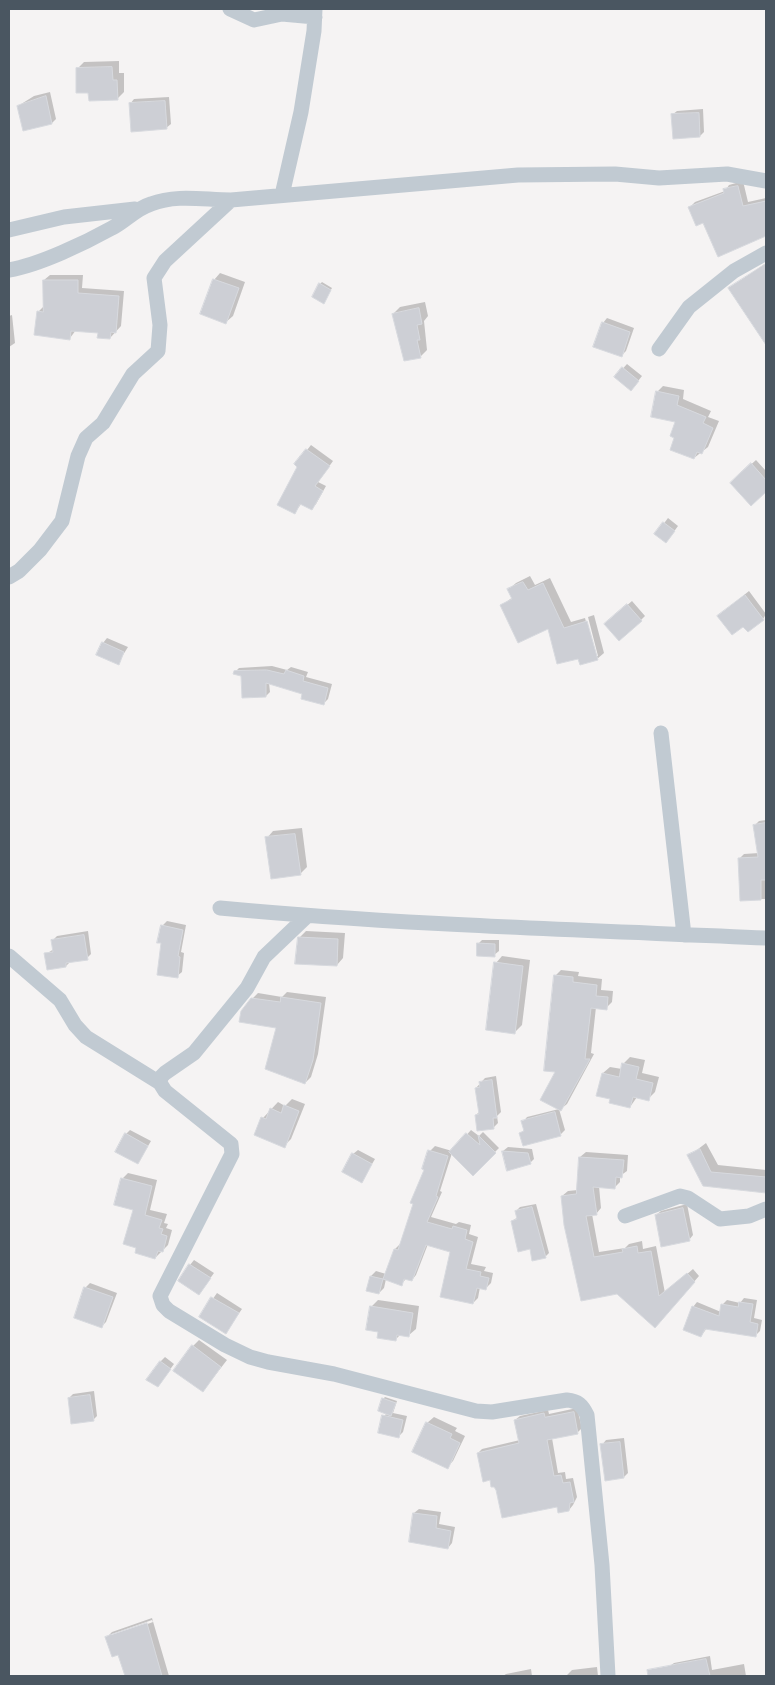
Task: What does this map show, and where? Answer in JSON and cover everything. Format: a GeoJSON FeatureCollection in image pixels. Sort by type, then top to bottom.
{"type":"FeatureCollection","features":[{"type":"Feature","properties":{"kind":"street"},"geometry":{"type":"LineString","coordinates":[[230,9],[254,20],[282,14],[315,13],[301,112],[282,196]]}},
{"type":"Feature","properties":{"kind":"street"},"geometry":{"type":"LineString","coordinates":[[9,270],[41,260],[114,228],[138,209],[152,203],[184,197],[231,200],[518,175],[615,174],[659,178],[727,174],[766,181]]}},
{"type":"Feature","properties":{"kind":"street"},"geometry":{"type":"LineString","coordinates":[[9,577],[19,571],[40,550],[62,521],[78,456],[86,438],[103,422],[133,374],[158,351],[160,325],[154,278],[165,261],[231,200]]}},
{"type":"Feature","properties":{"kind":"street"},"geometry":{"type":"LineString","coordinates":[[9,230],[64,217],[138,209]]}},
{"type":"Feature","properties":{"kind":"street"},"geometry":{"type":"LineString","coordinates":[[659,349],[689,307],[734,271],[766,254]]}},
{"type":"Feature","properties":{"kind":"street"},"geometry":{"type":"LineString","coordinates":[[661,733],[684,935]]}},
{"type":"Feature","properties":{"kind":"street"},"geometry":{"type":"LineString","coordinates":[[220,908],[307,916],[766,938]]}},
{"type":"Feature","properties":{"kind":"street"},"geometry":{"type":"LineString","coordinates":[[160,1083],[161,1077],[165,1073],[189,1058],[206,1040],[247,988],[264,957],[307,916]]}},
{"type":"Feature","properties":{"kind":"street"},"geometry":{"type":"LineString","coordinates":[[9,956],[60,1000],[75,1025],[86,1037],[160,1083],[164,1091],[231,1144],[232,1154],[160,1296],[163,1305],[169,1311],[225,1345],[250,1357],[334,1374],[476,1411],[492,1412],[567,1400],[576,1401],[583,1406],[587,1414],[598,1516],[608,1676]]}},
{"type":"Feature","properties":{"kind":"street"},"geometry":{"type":"LineString","coordinates":[[625,1216],[680,1196],[688,1198],[720,1220],[748,1216],[766,1209]]}},
{"type":"Feature","properties":{"kind":"building"},"geometry":{"type":"Polygon","coordinates":[[[112,67],[113,80],[117,80],[118,100],[89,101],[88,93],[76,93],[76,68],[112,67]]]}},
{"type":"Feature","properties":{"kind":"building"},"geometry":{"type":"Polygon","coordinates":[[[46,96],[52,124],[23,131],[17,106],[46,96]]]}},
{"type":"Feature","properties":{"kind":"building"},"geometry":{"type":"Polygon","coordinates":[[[165,101],[167,129],[131,132],[129,103],[165,101]]]}},
{"type":"Feature","properties":{"kind":"building"},"geometry":{"type":"Polygon","coordinates":[[[699,113],[700,137],[673,139],[671,114],[699,113]]]}},
{"type":"Feature","properties":{"kind":"building"},"geometry":{"type":"Polygon","coordinates":[[[738,186],[743,206],[766,201],[766,236],[718,257],[703,223],[696,226],[688,207],[724,193],[723,189],[738,186]]]}},
{"type":"Feature","properties":{"kind":"building"},"geometry":{"type":"Polygon","coordinates":[[[766,264],[766,345],[728,288],[766,264]]]}},
{"type":"Feature","properties":{"kind":"building"},"geometry":{"type":"Polygon","coordinates":[[[213,279],[239,288],[226,324],[200,314],[213,279]]]}},
{"type":"Feature","properties":{"kind":"building"},"geometry":{"type":"Polygon","coordinates":[[[43,280],[78,280],[78,293],[119,296],[116,333],[111,332],[110,339],[97,338],[98,333],[71,331],[70,340],[34,335],[37,311],[43,312],[43,280]]]}},
{"type":"Feature","properties":{"kind":"building"},"geometry":{"type":"Polygon","coordinates":[[[319,283],[331,290],[324,304],[312,297],[319,283]]]}},
{"type":"Feature","properties":{"kind":"building"},"geometry":{"type":"Polygon","coordinates":[[[419,308],[422,324],[417,325],[420,340],[417,340],[421,358],[404,361],[392,314],[419,308]]]}},
{"type":"Feature","properties":{"kind":"building"},"geometry":{"type":"Polygon","coordinates":[[[602,322],[630,332],[622,357],[593,347],[602,322]]]}},
{"type":"Feature","properties":{"kind":"building"},"geometry":{"type":"Polygon","coordinates":[[[622,367],[639,381],[631,391],[614,377],[622,367]]]}},
{"type":"Feature","properties":{"kind":"building"},"geometry":{"type":"Polygon","coordinates":[[[656,391],[679,396],[677,405],[706,417],[703,423],[713,428],[702,454],[697,452],[694,459],[670,450],[674,438],[670,436],[675,422],[651,417],[656,391]]]}},
{"type":"Feature","properties":{"kind":"building"},"geometry":{"type":"Polygon","coordinates":[[[306,449],[330,466],[315,486],[323,491],[312,510],[300,504],[295,514],[277,505],[297,467],[294,464],[306,449]]]}},
{"type":"Feature","properties":{"kind":"building"},"geometry":{"type":"Polygon","coordinates":[[[751,463],[766,480],[766,492],[751,506],[730,483],[751,463]]]}},
{"type":"Feature","properties":{"kind":"building"},"geometry":{"type":"Polygon","coordinates":[[[663,522],[675,531],[666,543],[654,534],[663,522]]]}},
{"type":"Feature","properties":{"kind":"building"},"geometry":{"type":"Polygon","coordinates":[[[523,582],[528,590],[543,583],[564,628],[587,621],[598,660],[580,665],[578,659],[557,664],[548,629],[518,643],[500,605],[512,599],[507,589],[523,582]]]}},
{"type":"Feature","properties":{"kind":"building"},"geometry":{"type":"Polygon","coordinates":[[[745,595],[764,620],[748,632],[743,627],[732,635],[717,616],[745,595]]]}},
{"type":"Feature","properties":{"kind":"building"},"geometry":{"type":"Polygon","coordinates":[[[627,604],[642,621],[619,641],[604,624],[627,604]]]}},
{"type":"Feature","properties":{"kind":"building"},"geometry":{"type":"Polygon","coordinates":[[[102,642],[124,652],[119,665],[96,655],[102,642]]]}},
{"type":"Feature","properties":{"kind":"building"},"geometry":{"type":"Polygon","coordinates":[[[267,670],[284,674],[286,670],[304,676],[303,681],[328,688],[324,705],[301,699],[302,694],[266,683],[266,697],[242,698],[241,676],[233,674],[234,671],[267,670]]]}},
{"type":"Feature","properties":{"kind":"building"},"geometry":{"type":"Polygon","coordinates":[[[766,823],[766,880],[761,880],[761,900],[740,901],[738,858],[758,857],[753,825],[766,823]]]}},
{"type":"Feature","properties":{"kind":"building"},"geometry":{"type":"Polygon","coordinates":[[[295,834],[301,875],[271,879],[265,837],[295,834]]]}},
{"type":"Feature","properties":{"kind":"building"},"geometry":{"type":"Polygon","coordinates":[[[161,925],[183,930],[178,956],[180,957],[178,978],[157,975],[161,943],[157,943],[161,925]]]}},
{"type":"Feature","properties":{"kind":"building"},"geometry":{"type":"Polygon","coordinates":[[[84,935],[88,960],[66,963],[66,967],[47,970],[44,953],[53,952],[51,940],[84,935]]]}},
{"type":"Feature","properties":{"kind":"building"},"geometry":{"type":"Polygon","coordinates":[[[298,937],[338,939],[337,966],[295,964],[298,937]]]}},
{"type":"Feature","properties":{"kind":"building"},"geometry":{"type":"Polygon","coordinates":[[[477,943],[495,944],[495,957],[477,956],[477,943]]]}},
{"type":"Feature","properties":{"kind":"building"},"geometry":{"type":"Polygon","coordinates":[[[494,962],[523,966],[515,1034],[486,1030],[494,962]]]}},
{"type":"Feature","properties":{"kind":"building"},"geometry":{"type":"Polygon","coordinates":[[[554,975],[573,977],[573,982],[597,985],[596,996],[608,997],[607,1010],[591,1008],[585,1059],[590,1059],[561,1111],[540,1100],[555,1072],[544,1071],[554,975]]]}},
{"type":"Feature","properties":{"kind":"building"},"geometry":{"type":"Polygon","coordinates":[[[281,997],[321,1003],[313,1060],[305,1084],[265,1069],[276,1028],[239,1022],[241,1011],[251,998],[280,1002],[281,997]]]}},
{"type":"Feature","properties":{"kind":"building"},"geometry":{"type":"Polygon","coordinates":[[[622,1063],[639,1067],[636,1079],[653,1083],[649,1101],[633,1097],[630,1108],[609,1103],[610,1099],[596,1096],[602,1073],[619,1077],[622,1063]]]}},
{"type":"Feature","properties":{"kind":"building"},"geometry":{"type":"Polygon","coordinates":[[[492,1080],[497,1118],[493,1118],[494,1129],[477,1131],[475,1115],[479,1114],[475,1088],[480,1087],[479,1082],[492,1080]]]}},
{"type":"Feature","properties":{"kind":"building"},"geometry":{"type":"Polygon","coordinates":[[[284,1105],[299,1111],[285,1148],[254,1135],[261,1117],[266,1119],[270,1108],[281,1113],[284,1105]]]}},
{"type":"Feature","properties":{"kind":"building"},"geometry":{"type":"Polygon","coordinates":[[[555,1112],[561,1136],[523,1146],[519,1133],[524,1131],[521,1121],[555,1112]]]}},
{"type":"Feature","properties":{"kind":"building"},"geometry":{"type":"Polygon","coordinates":[[[125,1133],[148,1146],[138,1164],[115,1152],[125,1133]]]}},
{"type":"Feature","properties":{"kind":"building"},"geometry":{"type":"Polygon","coordinates":[[[466,1133],[480,1145],[478,1135],[496,1153],[473,1176],[449,1152],[466,1133]]]}},
{"type":"Feature","properties":{"kind":"building"},"geometry":{"type":"Polygon","coordinates":[[[700,1149],[711,1172],[766,1177],[766,1193],[703,1186],[687,1155],[700,1149]]]}},
{"type":"Feature","properties":{"kind":"building"},"geometry":{"type":"Polygon","coordinates":[[[428,1150],[448,1156],[436,1196],[438,1197],[427,1222],[452,1229],[453,1226],[467,1230],[465,1239],[473,1242],[466,1269],[481,1272],[480,1276],[489,1278],[486,1290],[477,1288],[473,1304],[440,1297],[450,1252],[426,1245],[412,1281],[404,1279],[402,1286],[383,1279],[394,1249],[398,1250],[413,1204],[410,1203],[424,1170],[422,1169],[428,1150]]]}},
{"type":"Feature","properties":{"kind":"building"},"geometry":{"type":"Polygon","coordinates":[[[502,1151],[528,1153],[531,1164],[507,1171],[502,1151]]]}},
{"type":"Feature","properties":{"kind":"building"},"geometry":{"type":"Polygon","coordinates":[[[352,1153],[372,1164],[362,1183],[342,1172],[352,1153]]]}},
{"type":"Feature","properties":{"kind":"building"},"geometry":{"type":"Polygon","coordinates":[[[579,1157],[624,1160],[622,1178],[616,1177],[615,1189],[593,1187],[597,1215],[586,1216],[594,1257],[623,1252],[622,1249],[637,1246],[638,1253],[651,1251],[659,1296],[687,1273],[695,1282],[655,1328],[617,1294],[581,1301],[564,1225],[561,1196],[576,1194],[579,1157]]]}},
{"type":"Feature","properties":{"kind":"building"},"geometry":{"type":"Polygon","coordinates":[[[121,1178],[152,1186],[145,1215],[162,1220],[159,1228],[163,1229],[161,1234],[167,1236],[163,1252],[158,1251],[155,1259],[135,1253],[136,1248],[123,1244],[133,1210],[114,1205],[121,1178]]]}},
{"type":"Feature","properties":{"kind":"building"},"geometry":{"type":"Polygon","coordinates":[[[532,1207],[546,1258],[532,1261],[530,1249],[518,1252],[511,1221],[517,1219],[515,1211],[532,1207]]]}},
{"type":"Feature","properties":{"kind":"building"},"geometry":{"type":"Polygon","coordinates":[[[683,1208],[690,1241],[661,1247],[655,1215],[683,1208]]]}},
{"type":"Feature","properties":{"kind":"building"},"geometry":{"type":"Polygon","coordinates":[[[189,1264],[211,1278],[199,1295],[178,1281],[189,1264]]]}},
{"type":"Feature","properties":{"kind":"building"},"geometry":{"type":"Polygon","coordinates":[[[370,1276],[383,1279],[379,1294],[366,1291],[370,1276]]]}},
{"type":"Feature","properties":{"kind":"building"},"geometry":{"type":"Polygon","coordinates":[[[84,1287],[113,1297],[102,1328],[74,1318],[84,1287]]]}},
{"type":"Feature","properties":{"kind":"building"},"geometry":{"type":"Polygon","coordinates":[[[211,1297],[239,1313],[226,1334],[199,1317],[211,1297]]]}},
{"type":"Feature","properties":{"kind":"building"},"geometry":{"type":"Polygon","coordinates":[[[739,1302],[753,1304],[750,1322],[758,1324],[756,1337],[705,1329],[701,1337],[683,1330],[692,1306],[719,1316],[721,1304],[738,1307],[739,1302]]]}},
{"type":"Feature","properties":{"kind":"building"},"geometry":{"type":"Polygon","coordinates":[[[370,1306],[413,1313],[409,1337],[397,1335],[396,1341],[377,1338],[378,1332],[366,1330],[370,1306]]]}},
{"type":"Feature","properties":{"kind":"building"},"geometry":{"type":"Polygon","coordinates":[[[192,1345],[221,1367],[203,1392],[173,1371],[192,1345]]]}},
{"type":"Feature","properties":{"kind":"building"},"geometry":{"type":"Polygon","coordinates":[[[160,1361],[171,1369],[158,1387],[146,1380],[160,1361]]]}},
{"type":"Feature","properties":{"kind":"building"},"geometry":{"type":"Polygon","coordinates":[[[90,1395],[94,1421],[71,1424],[68,1398],[90,1395]]]}},
{"type":"Feature","properties":{"kind":"building"},"geometry":{"type":"Polygon","coordinates":[[[382,1398],[396,1403],[391,1416],[378,1411],[382,1398]]]}},
{"type":"Feature","properties":{"kind":"building"},"geometry":{"type":"Polygon","coordinates":[[[574,1412],[578,1434],[547,1440],[554,1476],[561,1475],[563,1483],[570,1482],[574,1502],[570,1503],[569,1511],[558,1513],[557,1507],[502,1518],[496,1490],[494,1487],[491,1487],[490,1480],[483,1482],[477,1453],[519,1443],[514,1420],[544,1413],[545,1417],[574,1412]]]}},
{"type":"Feature","properties":{"kind":"building"},"geometry":{"type":"Polygon","coordinates":[[[382,1415],[403,1420],[399,1438],[378,1433],[382,1415]]]}},
{"type":"Feature","properties":{"kind":"building"},"geometry":{"type":"Polygon","coordinates":[[[426,1422],[452,1434],[450,1438],[460,1443],[448,1469],[412,1452],[426,1422]]]}},
{"type":"Feature","properties":{"kind":"building"},"geometry":{"type":"Polygon","coordinates":[[[620,1442],[624,1478],[605,1481],[600,1444],[620,1442]]]}},
{"type":"Feature","properties":{"kind":"building"},"geometry":{"type":"Polygon","coordinates":[[[413,1513],[437,1516],[436,1528],[451,1531],[448,1549],[409,1542],[413,1513]]]}},
{"type":"Feature","properties":{"kind":"building"},"geometry":{"type":"Polygon","coordinates":[[[147,1623],[162,1676],[125,1676],[118,1655],[112,1657],[105,1637],[147,1623]]]}},
{"type":"Feature","properties":{"kind":"building"},"geometry":{"type":"Polygon","coordinates":[[[706,1659],[710,1676],[648,1676],[647,1670],[706,1659]]]}}]}
